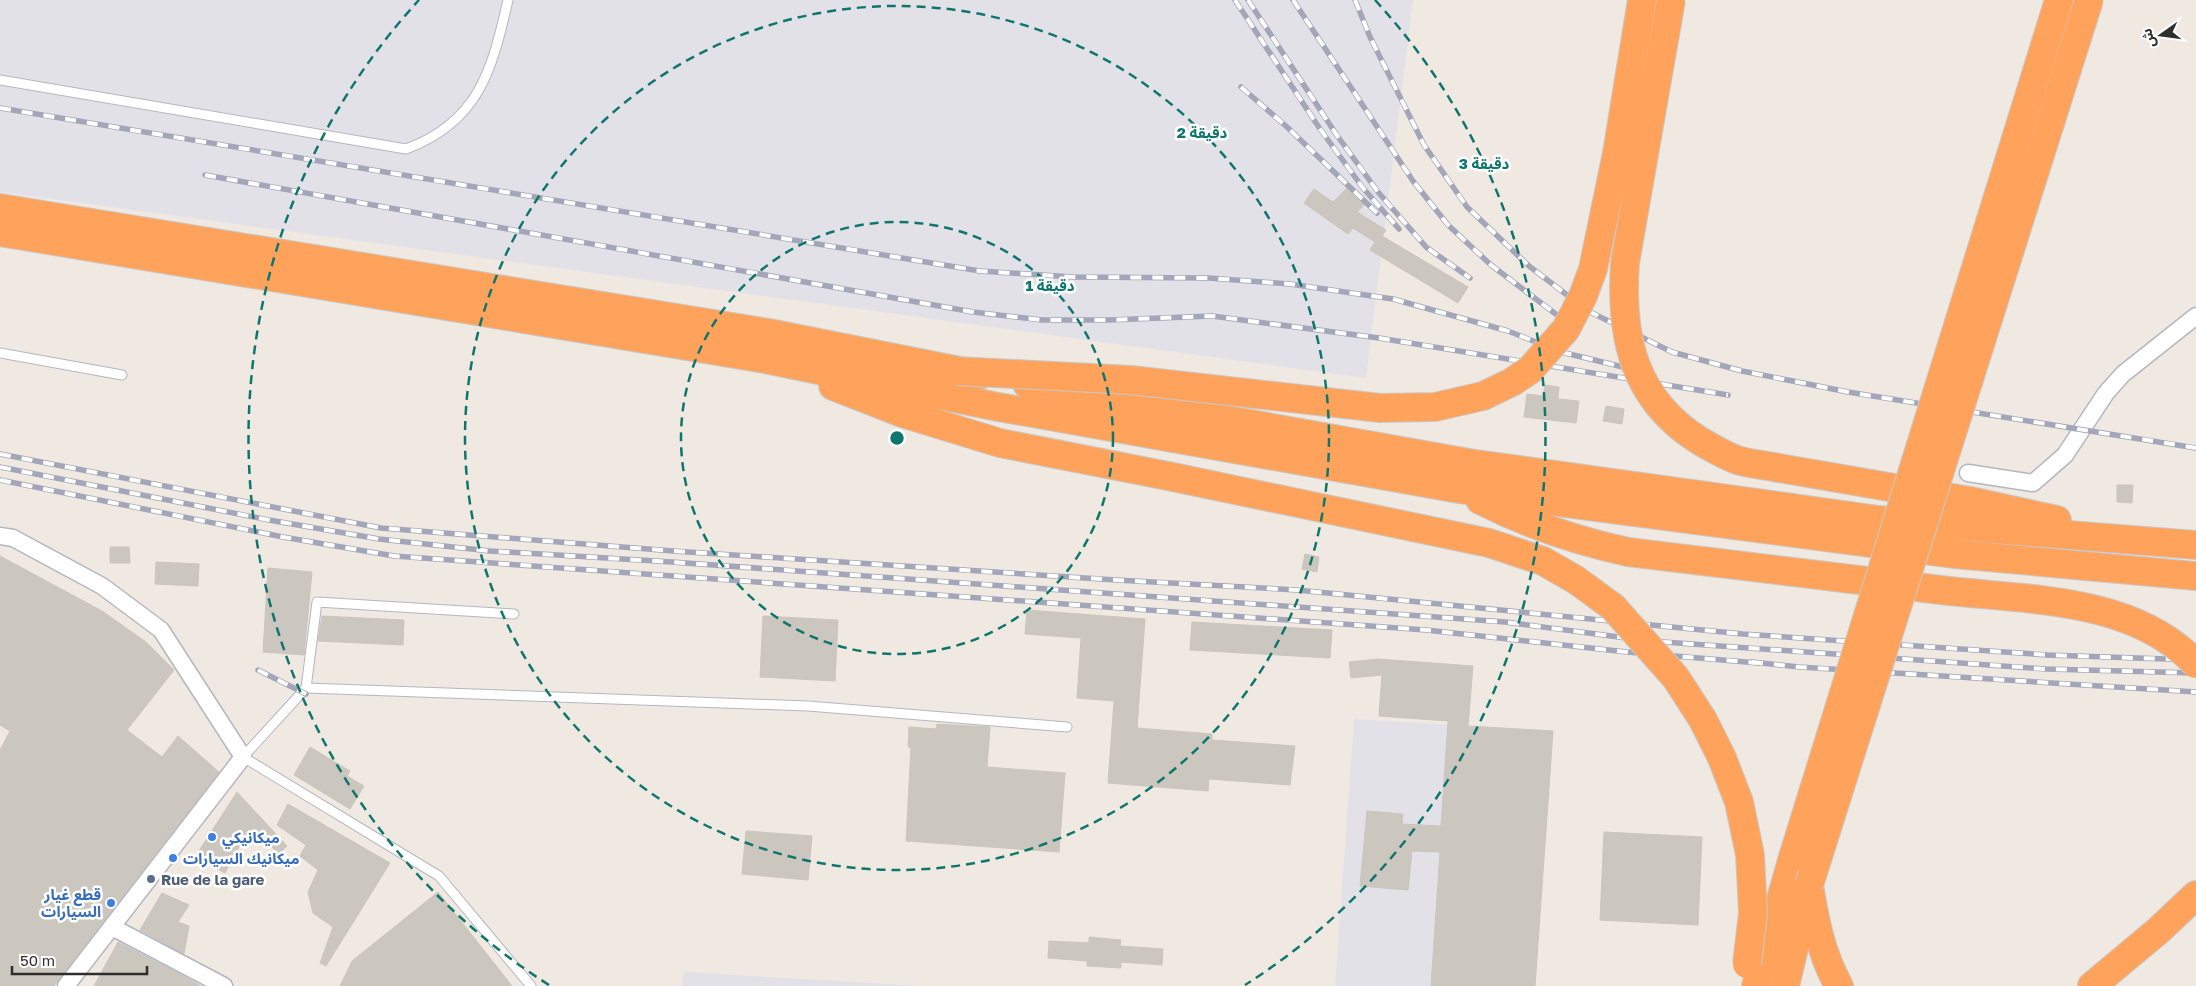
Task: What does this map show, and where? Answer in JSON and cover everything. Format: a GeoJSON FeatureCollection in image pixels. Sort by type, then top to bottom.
{"type":"FeatureCollection","features":[{"type":"Feature","properties":{"kind":"highway"},"geometry":{"type":"LineString","coordinates":[[957,371],[1131,380],[1380,408],[1435,407],[1483,396],[1512,382],[1530,370],[1566,329],[1583,296],[1593,269],[1617,154],[1642,0]]}},
{"type":"Feature","properties":{"kind":"highway"},"geometry":{"type":"LineString","coordinates":[[1671,0],[1625,263],[1623,293],[1627,335],[1634,361],[1647,391],[1666,413],[1687,433],[1713,449],[1738,460],[1970,501],[2162,542]]}},
{"type":"Feature","properties":{"kind":"highway"},"geometry":{"type":"LineString","coordinates":[[1752,976],[1796,847],[2058,0]]}},
{"type":"Feature","properties":{"kind":"highway"},"geometry":{"type":"LineString","coordinates":[[1786,982],[1809,885],[2089,0]]}},
{"type":"Feature","properties":{"kind":"highway"},"geometry":{"type":"LineString","coordinates":[[0,208],[769,333],[957,371],[1469,464],[1879,520],[2196,545]]}},
{"type":"Feature","properties":{"kind":"highway"},"geometry":{"type":"LineString","coordinates":[[0,232],[765,358],[993,406],[1459,489],[1954,554],[2196,576]]}},
{"type":"Feature","properties":{"kind":"highway"},"geometry":{"type":"LineString","coordinates":[[765,358],[902,413],[1000,443],[1489,543],[1543,561],[1576,580],[1613,607],[1676,678],[1722,758],[1739,802],[1750,855],[1753,913],[1752,976]]}},
{"type":"Feature","properties":{"kind":"highway"},"geometry":{"type":"LineString","coordinates":[[1459,489],[1542,527],[1600,546],[1628,552],[2050,602],[2103,611],[2142,626],[2171,642],[2196,664]]}},
{"type":"Feature","properties":{"kind":"highway"},"geometry":{"type":"LineString","coordinates":[[1809,885],[1816,929],[1828,966],[1839,986]]}},
{"type":"Feature","properties":{"kind":"highway"},"geometry":{"type":"LineString","coordinates":[[2092,986],[2160,930],[2196,894]]}},
{"type":"Feature","properties":{"kind":"street"},"geometry":{"type":"LineString","coordinates":[[1968,473],[2033,483],[2065,455],[2106,393],[2123,374],[2196,316]]}},
{"type":"Feature","properties":{"kind":"street"},"geometry":{"type":"LineString","coordinates":[[0,536],[12,538],[102,586],[161,630],[243,757],[66,986]]}},
{"type":"Feature","properties":{"kind":"street"},"geometry":{"type":"LineString","coordinates":[[112,927],[224,986]]}},
{"type":"Feature","properties":{"kind":"lane"},"geometry":{"type":"LineString","coordinates":[[0,80],[406,149],[439,134],[479,92],[496,52],[508,0]]}},
{"type":"Feature","properties":{"kind":"lane"},"geometry":{"type":"LineString","coordinates":[[0,353],[122,375]]}},
{"type":"Feature","properties":{"kind":"lane"},"geometry":{"type":"LineString","coordinates":[[514,614],[317,602],[306,688],[243,757],[439,876],[531,986]]}},
{"type":"Feature","properties":{"kind":"lane"},"geometry":{"type":"LineString","coordinates":[[306,688],[808,706],[1068,727]]}},
{"type":"Feature","properties":{"kind":"shaded area"},"geometry":{"type":"Polygon","coordinates":[[[0,0],[1413,0],[1366,378],[0,192],[0,0]]]}},
{"type":"Feature","properties":{"kind":"shaded area"},"geometry":{"type":"Polygon","coordinates":[[[1354,719],[1553,731],[1535,986],[1335,986],[1354,719]]]}},
{"type":"Feature","properties":{"kind":"shaded area"},"geometry":{"type":"Polygon","coordinates":[[[684,972],[920,986],[682,986],[684,972]]]}},
{"type":"Feature","properties":{"kind":"building"},"geometry":{"type":"Polygon","coordinates":[[[1348,187],[1365,204],[1357,212],[1386,230],[1382,236],[1468,287],[1458,303],[1370,250],[1375,242],[1353,228],[1348,234],[1304,203],[1314,189],[1333,202],[1348,187]]]}},
{"type":"Feature","properties":{"kind":"building"},"geometry":{"type":"Polygon","coordinates":[[[1545,385],[1559,387],[1558,399],[1579,401],[1576,423],[1524,417],[1527,394],[1543,396],[1545,385]]]}},
{"type":"Feature","properties":{"kind":"building"},"geometry":{"type":"Polygon","coordinates":[[[1606,406],[1624,409],[1622,424],[1603,421],[1606,406]]]}},
{"type":"Feature","properties":{"kind":"building"},"geometry":{"type":"Polygon","coordinates":[[[2117,485],[2133,485],[2132,503],[2117,502],[2117,485]]]}},
{"type":"Feature","properties":{"kind":"building"},"geometry":{"type":"Polygon","coordinates":[[[110,547],[129,547],[130,563],[110,563],[110,547]]]}},
{"type":"Feature","properties":{"kind":"building"},"geometry":{"type":"Polygon","coordinates":[[[1305,554],[1319,557],[1317,572],[1302,569],[1305,554]]]}},
{"type":"Feature","properties":{"kind":"building"},"geometry":{"type":"Polygon","coordinates":[[[0,556],[102,611],[146,642],[174,670],[127,730],[162,757],[178,736],[219,772],[54,986],[0,986],[0,750],[10,731],[0,725],[0,556]]]}},
{"type":"Feature","properties":{"kind":"building"},"geometry":{"type":"Polygon","coordinates":[[[156,562],[199,564],[198,586],[155,584],[156,562]]]}},
{"type":"Feature","properties":{"kind":"building"},"geometry":{"type":"Polygon","coordinates":[[[268,568],[312,572],[304,655],[263,652],[268,568]]]}},
{"type":"Feature","properties":{"kind":"building"},"geometry":{"type":"Polygon","coordinates":[[[1027,610],[1145,619],[1137,728],[1212,734],[1212,740],[1295,746],[1290,785],[1209,779],[1208,791],[1108,783],[1114,701],[1077,698],[1081,638],[1025,634],[1027,610]]]}},
{"type":"Feature","properties":{"kind":"building"},"geometry":{"type":"Polygon","coordinates":[[[322,616],[404,620],[403,645],[318,641],[322,616]]]}},
{"type":"Feature","properties":{"kind":"building"},"geometry":{"type":"Polygon","coordinates":[[[763,616],[838,620],[835,681],[760,677],[763,616]]]}},
{"type":"Feature","properties":{"kind":"building"},"geometry":{"type":"Polygon","coordinates":[[[1192,622],[1332,630],[1330,658],[1190,650],[1192,622]]]}},
{"type":"Feature","properties":{"kind":"building"},"geometry":{"type":"Polygon","coordinates":[[[1378,659],[1473,666],[1468,726],[1553,731],[1535,986],[1431,986],[1440,852],[1412,851],[1408,890],[1360,886],[1367,811],[1403,814],[1402,824],[1441,826],[1448,721],[1379,716],[1382,675],[1351,678],[1349,662],[1378,659]]]}},
{"type":"Feature","properties":{"kind":"building"},"geometry":{"type":"Polygon","coordinates":[[[937,724],[990,727],[987,767],[1065,773],[1059,852],[906,841],[911,747],[908,747],[909,727],[936,729],[937,724]]]}},
{"type":"Feature","properties":{"kind":"building"},"geometry":{"type":"Polygon","coordinates":[[[310,747],[350,771],[347,776],[364,786],[350,809],[294,775],[310,747]]]}},
{"type":"Feature","properties":{"kind":"building"},"geometry":{"type":"Polygon","coordinates":[[[237,792],[287,846],[279,854],[253,829],[242,841],[225,873],[195,857],[237,792]]]}},
{"type":"Feature","properties":{"kind":"building"},"geometry":{"type":"Polygon","coordinates":[[[288,804],[390,863],[326,966],[320,963],[333,927],[313,913],[308,892],[318,870],[300,856],[306,845],[277,825],[288,804]]]}},
{"type":"Feature","properties":{"kind":"building"},"geometry":{"type":"Polygon","coordinates":[[[746,831],[812,836],[808,880],[742,874],[746,831]]]}},
{"type":"Feature","properties":{"kind":"building"},"geometry":{"type":"Polygon","coordinates":[[[1604,832],[1702,837],[1698,925],[1600,920],[1604,832]]]}},
{"type":"Feature","properties":{"kind":"building"},"geometry":{"type":"Polygon","coordinates":[[[438,892],[512,986],[340,986],[352,961],[438,892]]]}},
{"type":"Feature","properties":{"kind":"building"},"geometry":{"type":"Polygon","coordinates":[[[162,893],[189,905],[178,922],[189,926],[184,954],[140,930],[162,893]]]}},
{"type":"Feature","properties":{"kind":"building"},"geometry":{"type":"Polygon","coordinates":[[[1089,937],[1121,940],[1120,946],[1163,949],[1162,965],[1121,962],[1121,968],[1087,966],[1087,961],[1048,958],[1049,941],[1089,943],[1089,937]]]}},
{"type":"Feature","properties":{"kind":"building"},"geometry":{"type":"Polygon","coordinates":[[[118,942],[180,974],[201,986],[94,986],[118,942]]]}},
{"type":"Feature","properties":{"kind":"railway"},"geometry":{"type":"LineString","coordinates":[[1235,0],[1320,129],[1363,188],[1399,229]]}},
{"type":"Feature","properties":{"kind":"railway"},"geometry":{"type":"LineString","coordinates":[[1248,0],[1336,134],[1378,192],[1426,247],[1470,278]]}},
{"type":"Feature","properties":{"kind":"railway"},"geometry":{"type":"LineString","coordinates":[[1293,0],[1413,181],[1448,225],[1491,265],[1565,321]]}},
{"type":"Feature","properties":{"kind":"railway"},"geometry":{"type":"LineString","coordinates":[[1355,0],[1370,37],[1424,145],[1467,207],[1529,266],[1588,311],[1672,352],[1742,371],[1848,392],[2196,448]]}},
{"type":"Feature","properties":{"kind":"railway"},"geometry":{"type":"LineString","coordinates":[[1241,87],[1287,127],[1377,213]]}},
{"type":"Feature","properties":{"kind":"railway"},"geometry":{"type":"LineString","coordinates":[[0,108],[980,271],[1074,277],[1209,278],[1290,284],[1393,299],[1508,331],[1561,352],[1652,374]]}},
{"type":"Feature","properties":{"kind":"railway"},"geometry":{"type":"LineString","coordinates":[[205,175],[973,312],[1042,320],[1109,320],[1212,316],[1379,338],[1728,395]]}},
{"type":"Feature","properties":{"kind":"railway"},"geometry":{"type":"LineString","coordinates":[[0,454],[381,528],[673,551],[1297,590],[1743,634],[2047,655],[2196,660]]}},
{"type":"Feature","properties":{"kind":"railway"},"geometry":{"type":"LineString","coordinates":[[0,467],[269,520],[379,539],[490,551],[672,562],[1505,622],[1649,641],[2046,669],[2196,673]]}},
{"type":"Feature","properties":{"kind":"railway"},"geometry":{"type":"LineString","coordinates":[[0,480],[283,537],[394,556],[1426,630],[1627,652],[1758,663]]}},
{"type":"Feature","properties":{"kind":"railway"},"geometry":{"type":"LineString","coordinates":[[1752,662],[1799,667],[2196,692]]}},
{"type":"Feature","properties":{"kind":"railway"},"geometry":{"type":"LineString","coordinates":[[258,670],[306,694]]}},
{"type":"Feature","properties":{"kind":"place","name":"ميكانيكي"},"geometry":{"type":"Point","coordinates":[212,837]}},
{"type":"Feature","properties":{"kind":"place","name":"ميكانيك السيارات"},"geometry":{"type":"Point","coordinates":[173,858]}},
{"type":"Feature","properties":{"kind":"place","name":"Rue de la gare"},"geometry":{"type":"Point","coordinates":[151,879]}},
{"type":"Feature","properties":{"kind":"place","name":"قطع غيار السيارات"},"geometry":{"type":"Point","coordinates":[111,903]}}]}
